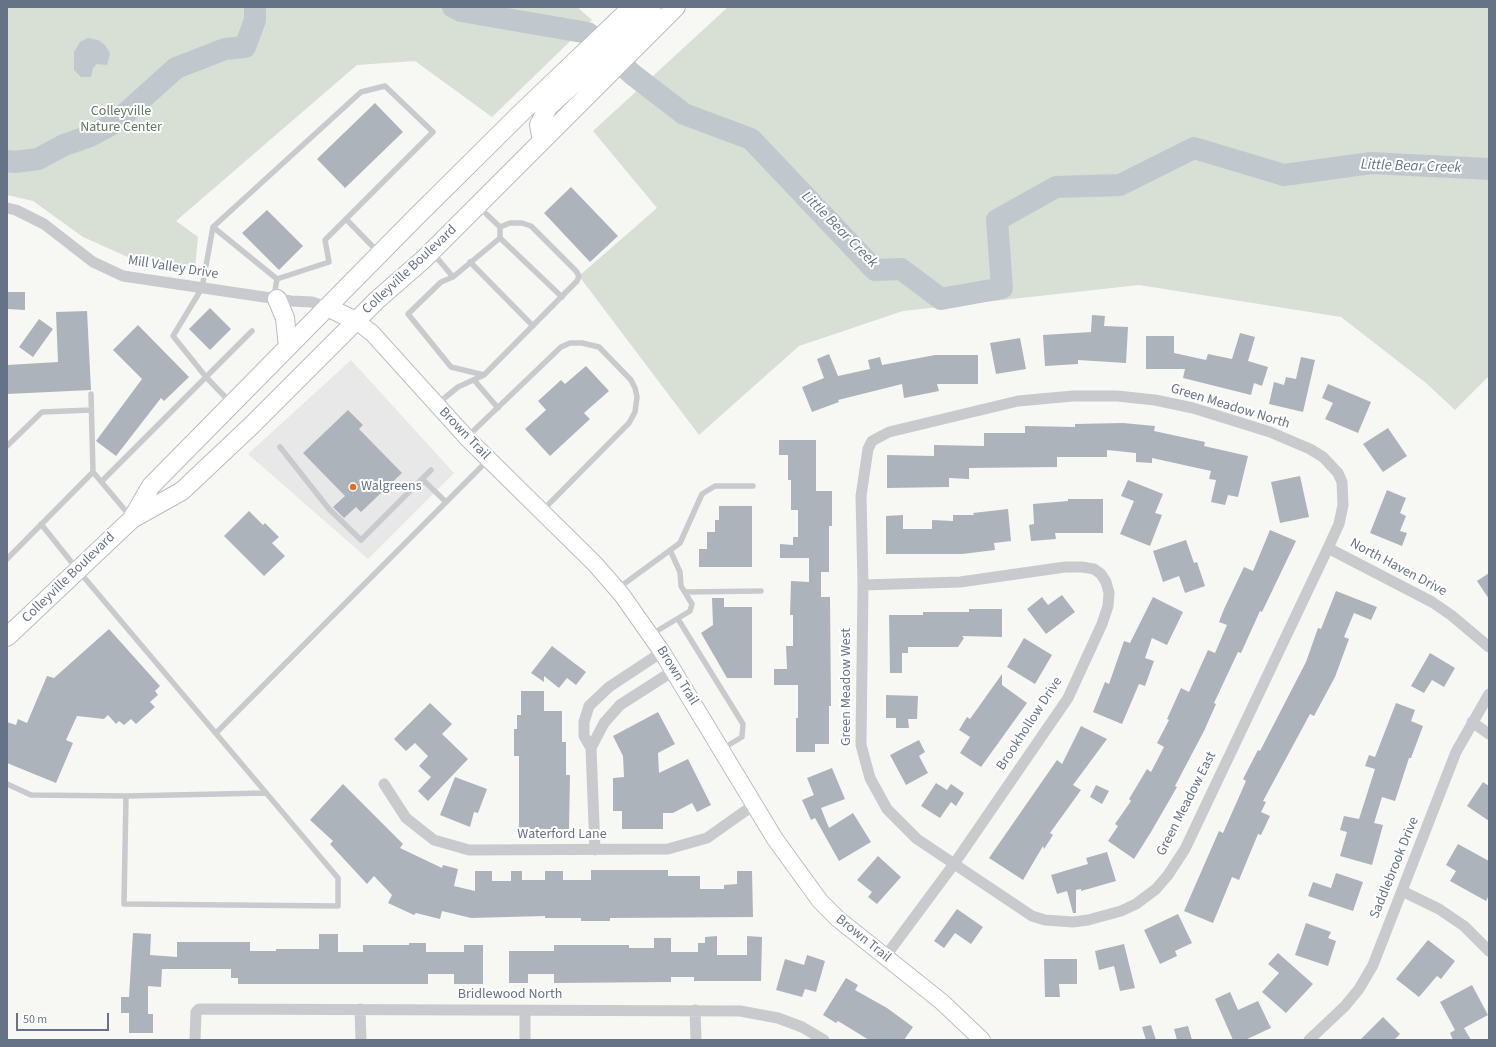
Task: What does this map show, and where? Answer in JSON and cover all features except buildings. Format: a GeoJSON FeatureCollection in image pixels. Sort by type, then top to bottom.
{"type":"FeatureCollection","features":[{"type":"Feature","properties":{"kind":"main road","name":"Colleyville Boulevard"},"geometry":{"type":"LineString","coordinates":[[132,519],[151,486],[380,254],[545,100],[632,7]]}},
{"type":"Feature","properties":{"kind":"main road"},"geometry":{"type":"LineString","coordinates":[[542,140],[539,125],[545,100],[580,79],[652,7]]}},
{"type":"Feature","properties":{"kind":"main road","name":"Colleyville Boulevard"},"geometry":{"type":"LineString","coordinates":[[7,637],[77,569],[132,519],[182,491],[252,425],[356,321],[424,259],[676,7]]}},
{"type":"Feature","properties":{"kind":"main road"},"geometry":{"type":"LineString","coordinates":[[275,299],[285,318],[288,347]]}},
{"type":"Feature","properties":{"kind":"main road"},"geometry":{"type":"LineString","coordinates":[[327,307],[356,321]]}},
{"type":"Feature","properties":{"kind":"main road"},"geometry":{"type":"LineString","coordinates":[[232,404],[252,425]]}},
{"type":"Feature","properties":{"kind":"street","name":"Mill Valley Drive"},"geometry":{"type":"LineString","coordinates":[[7,208],[16,210],[44,224],[94,262],[124,276],[275,299],[312,302],[327,307]]}},
{"type":"Feature","properties":{"kind":"street","name":"Brown Trail"},"geometry":{"type":"LineString","coordinates":[[356,321],[372,333],[467,438],[595,564],[617,589],[662,652],[787,856],[820,900],[838,919],[942,1002],[982,1040]]}},
{"type":"Feature","properties":{"kind":"street","name":"Green Meadow North"},"geometry":{"type":"LineString","coordinates":[[861,496],[868,449],[872,441],[889,432],[1040,398],[1117,396],[1155,400],[1193,408],[1270,432],[1310,449],[1323,457],[1338,473],[1342,482],[1343,505],[1339,524],[1328,548]]}},
{"type":"Feature","properties":{"kind":"street","name":"Green Meadow West"},"geometry":{"type":"LineString","coordinates":[[861,496],[863,585],[861,745],[870,778],[887,809],[917,839],[954,864]]}},
{"type":"Feature","properties":{"kind":"street","name":"North Haven Drive"},"geometry":{"type":"LineString","coordinates":[[1328,548],[1432,602],[1451,615],[1489,647]]}},
{"type":"Feature","properties":{"kind":"street","name":"Green Meadow East"},"geometry":{"type":"LineString","coordinates":[[954,864],[1032,916],[1044,920],[1073,922],[1088,920],[1121,911],[1136,904],[1156,889],[1168,875],[1184,849],[1328,548]]}},
{"type":"Feature","properties":{"kind":"street","name":"Brookhollow Drive"},"geometry":{"type":"LineString","coordinates":[[863,585],[960,582],[1065,567],[1094,569],[1101,574],[1106,582],[1108,599],[1102,624],[1068,698],[954,864],[886,957]]}},
{"type":"Feature","properties":{"kind":"street"},"geometry":{"type":"LineString","coordinates":[[595,850],[591,748],[584,736],[584,722],[589,706],[609,687],[662,652]]}},
{"type":"Feature","properties":{"kind":"street"},"geometry":{"type":"LineString","coordinates":[[591,748],[604,723],[620,705],[673,671]]}},
{"type":"Feature","properties":{"kind":"street","name":"Saddlebrook Drive"},"geometry":{"type":"LineString","coordinates":[[1314,1038],[1359,989],[1372,965],[1456,752],[1489,694]]}},
{"type":"Feature","properties":{"kind":"street"},"geometry":{"type":"LineString","coordinates":[[1472,722],[1489,734]]}},
{"type":"Feature","properties":{"kind":"street","name":"Waterford Lane"},"geometry":{"type":"LineString","coordinates":[[384,784],[406,818],[434,840],[469,850],[668,849],[707,838],[755,804]]}},
{"type":"Feature","properties":{"kind":"street"},"geometry":{"type":"LineString","coordinates":[[1402,891],[1452,917],[1464,926],[1489,951]]}},
{"type":"Feature","properties":{"kind":"street","name":"Bridlewood North"},"geometry":{"type":"LineString","coordinates":[[195,1040],[196,1012],[199,1009],[740,1011],[778,1018],[802,1027],[824,1040]]}},
{"type":"Feature","properties":{"kind":"street"},"geometry":{"type":"LineString","coordinates":[[360,1009],[361,1040]]}},
{"type":"Feature","properties":{"kind":"street"},"geometry":{"type":"LineString","coordinates":[[524,1010],[525,1040]]}},
{"type":"Feature","properties":{"kind":"street"},"geometry":{"type":"LineString","coordinates":[[695,1010],[696,1040]]}},
{"type":"Feature","properties":{"kind":"lane"},"geometry":{"type":"LineString","coordinates":[[232,404],[206,378],[173,336],[191,310],[202,288],[214,227],[362,92],[385,86],[433,132],[325,240],[329,262],[277,279]]}},
{"type":"Feature","properties":{"kind":"lane"},"geometry":{"type":"LineString","coordinates":[[477,205],[500,227],[500,238],[562,297]]}},
{"type":"Feature","properties":{"kind":"lane"},"geometry":{"type":"LineString","coordinates":[[346,219],[380,254]]}},
{"type":"Feature","properties":{"kind":"lane"},"geometry":{"type":"LineString","coordinates":[[436,404],[458,387],[484,375],[562,297],[577,281],[579,276],[576,271],[531,226],[522,223],[510,223],[500,227]]}},
{"type":"Feature","properties":{"kind":"lane"},"geometry":{"type":"LineString","coordinates":[[214,227],[277,279]]}},
{"type":"Feature","properties":{"kind":"lane"},"geometry":{"type":"LineString","coordinates":[[484,375],[451,366],[408,314],[441,282],[452,277],[500,238]]}},
{"type":"Feature","properties":{"kind":"lane"},"geometry":{"type":"LineString","coordinates":[[424,259],[438,259],[452,277]]}},
{"type":"Feature","properties":{"kind":"lane"},"geometry":{"type":"LineString","coordinates":[[470,262],[533,326]]}},
{"type":"Feature","properties":{"kind":"lane"},"geometry":{"type":"LineString","coordinates":[[275,299],[277,279]]}},
{"type":"Feature","properties":{"kind":"lane"},"geometry":{"type":"LineString","coordinates":[[102,481],[252,331]]}},
{"type":"Feature","properties":{"kind":"lane"},"geometry":{"type":"LineString","coordinates":[[467,438],[561,347],[570,343],[589,343],[599,346],[631,380],[635,388],[636,408],[629,423],[542,511]]}},
{"type":"Feature","properties":{"kind":"lane"},"geometry":{"type":"LineString","coordinates":[[474,380],[498,408]]}},
{"type":"Feature","properties":{"kind":"lane"},"geometry":{"type":"LineString","coordinates":[[91,394],[93,472],[132,519]]}},
{"type":"Feature","properties":{"kind":"lane"},"geometry":{"type":"LineString","coordinates":[[7,446],[42,412],[91,410]]}},
{"type":"Feature","properties":{"kind":"lane"},"geometry":{"type":"LineString","coordinates":[[280,447],[329,509],[361,540],[431,470]]}},
{"type":"Feature","properties":{"kind":"lane"},"geometry":{"type":"LineString","coordinates":[[216,733],[489,459]]}},
{"type":"Feature","properties":{"kind":"lane"},"geometry":{"type":"LineString","coordinates":[[7,559],[93,472]]}},
{"type":"Feature","properties":{"kind":"lane"},"geometry":{"type":"LineString","coordinates":[[422,479],[446,502]]}},
{"type":"Feature","properties":{"kind":"lane"},"geometry":{"type":"LineString","coordinates":[[617,589],[680,543],[702,494],[715,486],[754,486]]}},
{"type":"Feature","properties":{"kind":"lane"},"geometry":{"type":"LineString","coordinates":[[41,524],[77,569],[338,878],[338,906],[124,904],[126,796]]}},
{"type":"Feature","properties":{"kind":"lane"},"geometry":{"type":"LineString","coordinates":[[651,635],[690,611],[692,604],[681,586],[680,572],[670,550]]}},
{"type":"Feature","properties":{"kind":"lane"},"geometry":{"type":"LineString","coordinates":[[686,592],[761,591]]}},
{"type":"Feature","properties":{"kind":"lane"},"geometry":{"type":"LineString","coordinates":[[678,619],[743,724],[742,737],[722,749]]}},
{"type":"Feature","properties":{"kind":"lane"},"geometry":{"type":"LineString","coordinates":[[7,784],[31,795],[126,796],[266,793]]}},
{"type":"Feature","properties":{"kind":"shaded area"},"geometry":{"type":"Polygon","coordinates":[[[88,38],[98,40],[105,45],[110,53],[107,65],[97,64],[93,68],[91,77],[81,77],[74,70],[74,52],[80,42],[88,38]]]}},
{"type":"Feature","properties":{"kind":"shaded area"},"geometry":{"type":"Polygon","coordinates":[[[351,360],[454,473],[368,559],[248,454],[351,360]]]}},
{"type":"Feature","properties":{"kind":"green space","name":"Colleyville Nature Center"},"geometry":{"type":"Polygon","coordinates":[[[7,7],[577,7],[592,20],[492,117],[415,61],[357,65],[176,221],[198,237],[195,268],[130,258],[83,237],[33,201],[7,195],[7,7]]]}},
{"type":"Feature","properties":{"kind":"green space"},"geometry":{"type":"Polygon","coordinates":[[[728,7],[1489,7],[1489,376],[1455,410],[1426,383],[1341,317],[1139,285],[903,311],[799,346],[699,435],[579,276],[657,208],[593,131],[728,7]]]}},
{"type":"Feature","properties":{"kind":"waterway","name":"Little Bear Creek"},"geometry":{"type":"LineString","coordinates":[[7,161],[15,162],[38,159],[64,145],[90,136],[116,122],[176,68],[225,49],[245,47],[255,20],[255,7]]}},
{"type":"Feature","properties":{"kind":"waterway","name":"Little Bear Creek"},"geometry":{"type":"LineString","coordinates":[[453,7],[461,11],[588,33],[632,74],[684,114],[751,139],[875,270],[901,269],[941,299],[1002,288],[997,220],[1056,187],[1120,185],[1194,148],[1284,175],[1371,163],[1489,169]]}},
{"type":"Feature","properties":{"kind":"place","name":"Walgreens"},"geometry":{"type":"Point","coordinates":[353,487]}}]}
